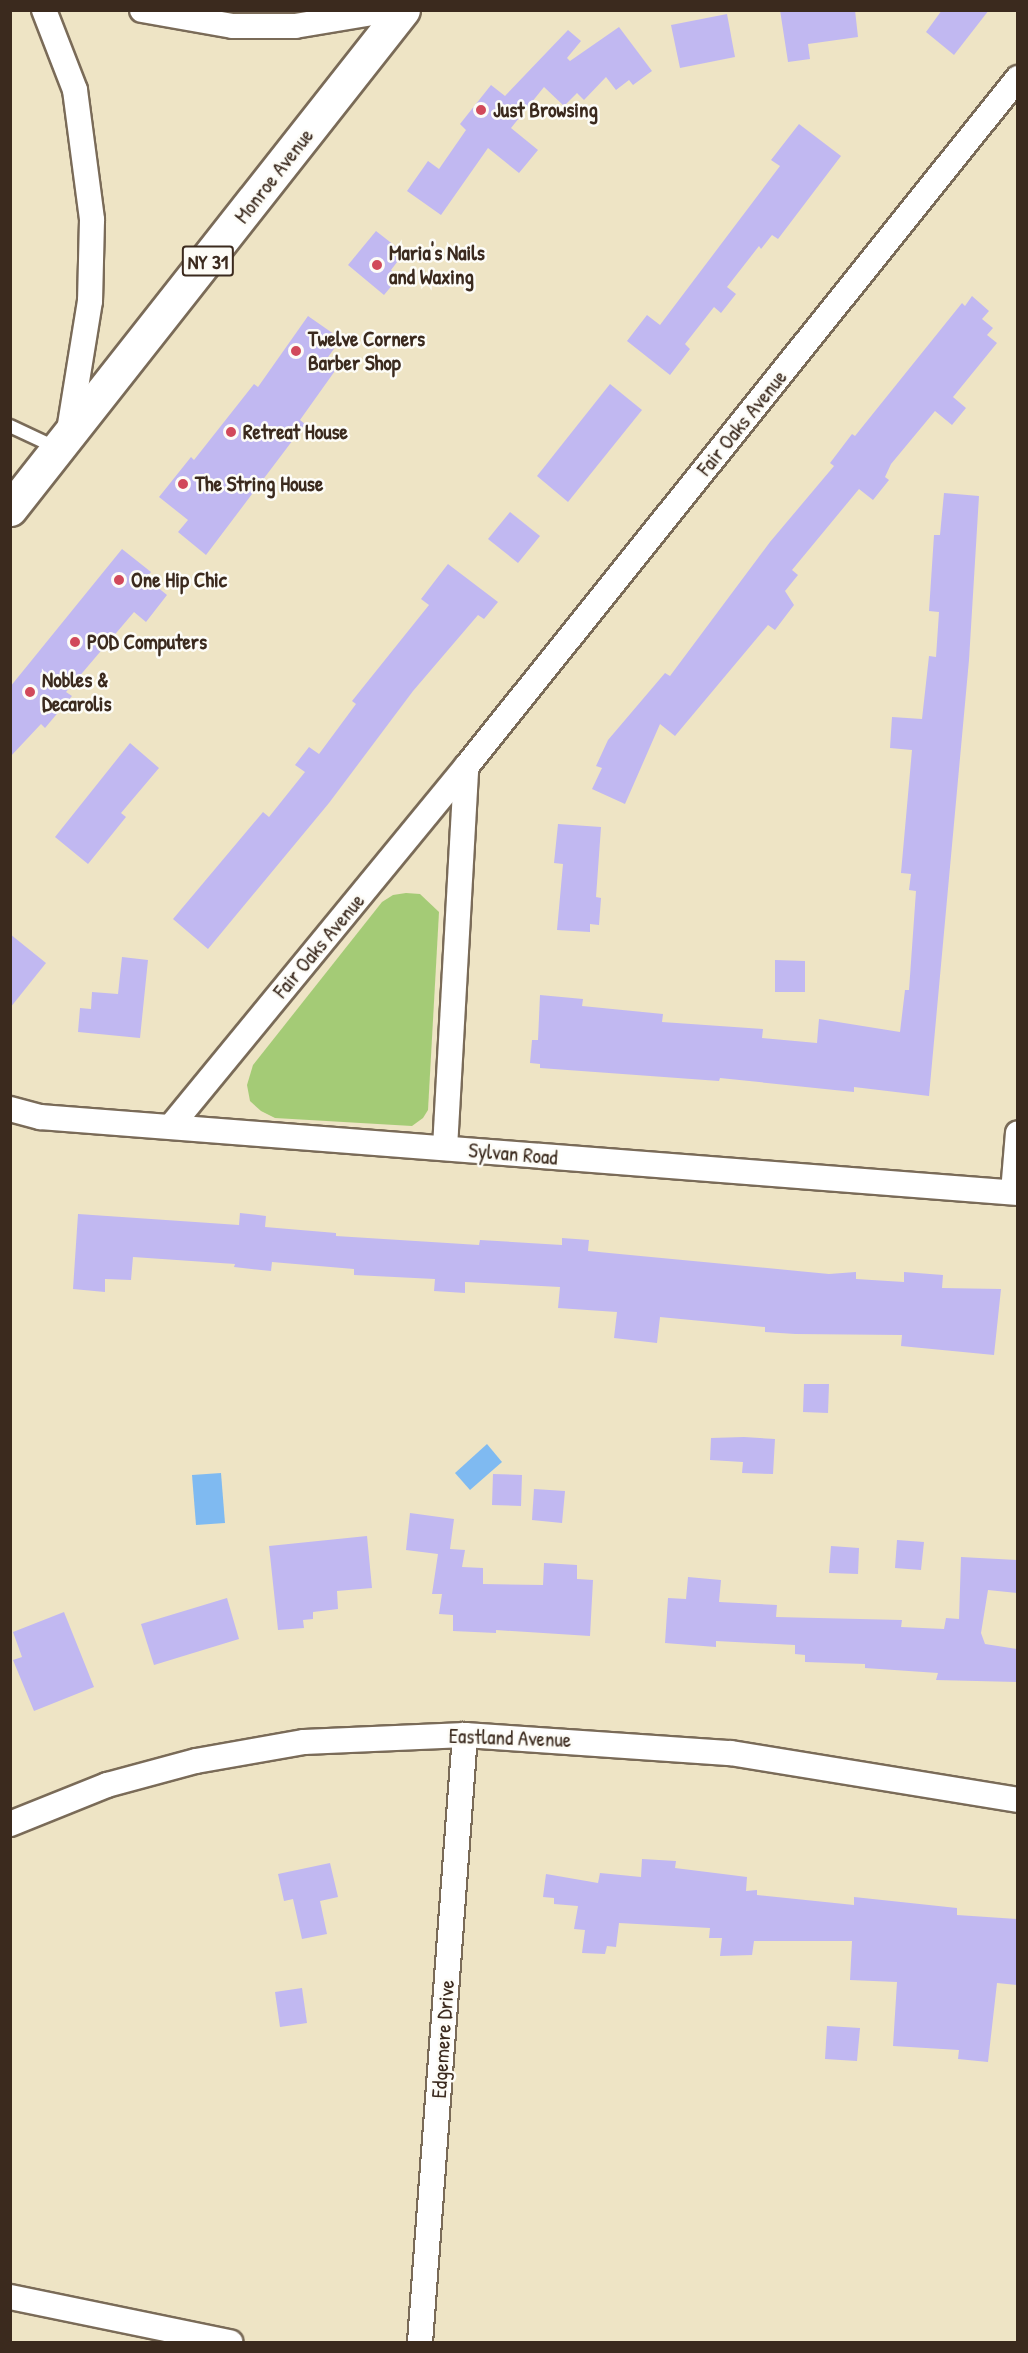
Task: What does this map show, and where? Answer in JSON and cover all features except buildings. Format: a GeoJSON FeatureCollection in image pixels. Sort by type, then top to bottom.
{"type":"FeatureCollection","features":[{"type":"Feature","properties":{"kind":"main road","name":"Monroe Avenue"},"geometry":{"type":"LineString","coordinates":[[10,509],[64,446],[403,10]]}},
{"type":"Feature","properties":{"kind":"street"},"geometry":{"type":"LineString","coordinates":[[44,10],[75,90],[92,220],[90,301],[64,446]]}},
{"type":"Feature","properties":{"kind":"street"},"geometry":{"type":"LineString","coordinates":[[142,10],[233,26],[296,26],[391,10]]}},
{"type":"Feature","properties":{"kind":"street","name":"Fair Oaks Avenue"},"geometry":{"type":"LineString","coordinates":[[171,1126],[466,767],[1017,78]]}},
{"type":"Feature","properties":{"kind":"street"},"geometry":{"type":"LineString","coordinates":[[445,1148],[466,767]]}},
{"type":"Feature","properties":{"kind":"street","name":"Sylvan Road"},"geometry":{"type":"LineString","coordinates":[[10,1108],[40,1117],[1015,1193]]}},
{"type":"Feature","properties":{"kind":"street"},"geometry":{"type":"LineString","coordinates":[[1015,1193],[1017,1133]]}},
{"type":"Feature","properties":{"kind":"street","name":"Eastland Avenue"},"geometry":{"type":"LineString","coordinates":[[10,1824],[107,1785],[196,1761],[304,1742],[465,1735],[731,1753],[1017,1800]]}},
{"type":"Feature","properties":{"kind":"street","name":"Edgemere Drive"},"geometry":{"type":"LineString","coordinates":[[420,2343],[465,1735]]}},
{"type":"Feature","properties":{"kind":"street"},"geometry":{"type":"LineString","coordinates":[[10,2297],[230,2343]]}},
{"type":"Feature","properties":{"kind":"lane"},"geometry":{"type":"LineString","coordinates":[[10,426],[64,446]]}},
{"type":"Feature","properties":{"kind":"green space"},"geometry":{"type":"Polygon","coordinates":[[[420,894],[439,912],[428,1110],[423,1118],[412,1126],[275,1118],[261,1111],[250,1101],[247,1085],[253,1065],[382,902],[393,895],[420,894]]]}},
{"type":"Feature","properties":{"kind":"water"},"geometry":{"type":"Polygon","coordinates":[[[487,1444],[502,1462],[470,1490],[455,1473],[487,1444]]]}},
{"type":"Feature","properties":{"kind":"water"},"geometry":{"type":"Polygon","coordinates":[[[221,1473],[225,1523],[196,1525],[192,1475],[221,1473]]]}},
{"type":"Feature","properties":{"kind":"place","name":"Just Browsing"},"geometry":{"type":"Point","coordinates":[481,110]}},
{"type":"Feature","properties":{"kind":"place","name":"Maria's Nails and Waxing"},"geometry":{"type":"Point","coordinates":[377,265]}},
{"type":"Feature","properties":{"kind":"place","name":"Twelve Corners Barber Shop"},"geometry":{"type":"Point","coordinates":[296,351]}},
{"type":"Feature","properties":{"kind":"place","name":"Retreat House"},"geometry":{"type":"Point","coordinates":[231,432]}},
{"type":"Feature","properties":{"kind":"place","name":"The String House"},"geometry":{"type":"Point","coordinates":[183,484]}},
{"type":"Feature","properties":{"kind":"place","name":"One Hip Chic"},"geometry":{"type":"Point","coordinates":[119,580]}},
{"type":"Feature","properties":{"kind":"place","name":"POD Computers"},"geometry":{"type":"Point","coordinates":[75,642]}},
{"type":"Feature","properties":{"kind":"place","name":"Nobles & Decarolis"},"geometry":{"type":"Point","coordinates":[30,692]}}]}
